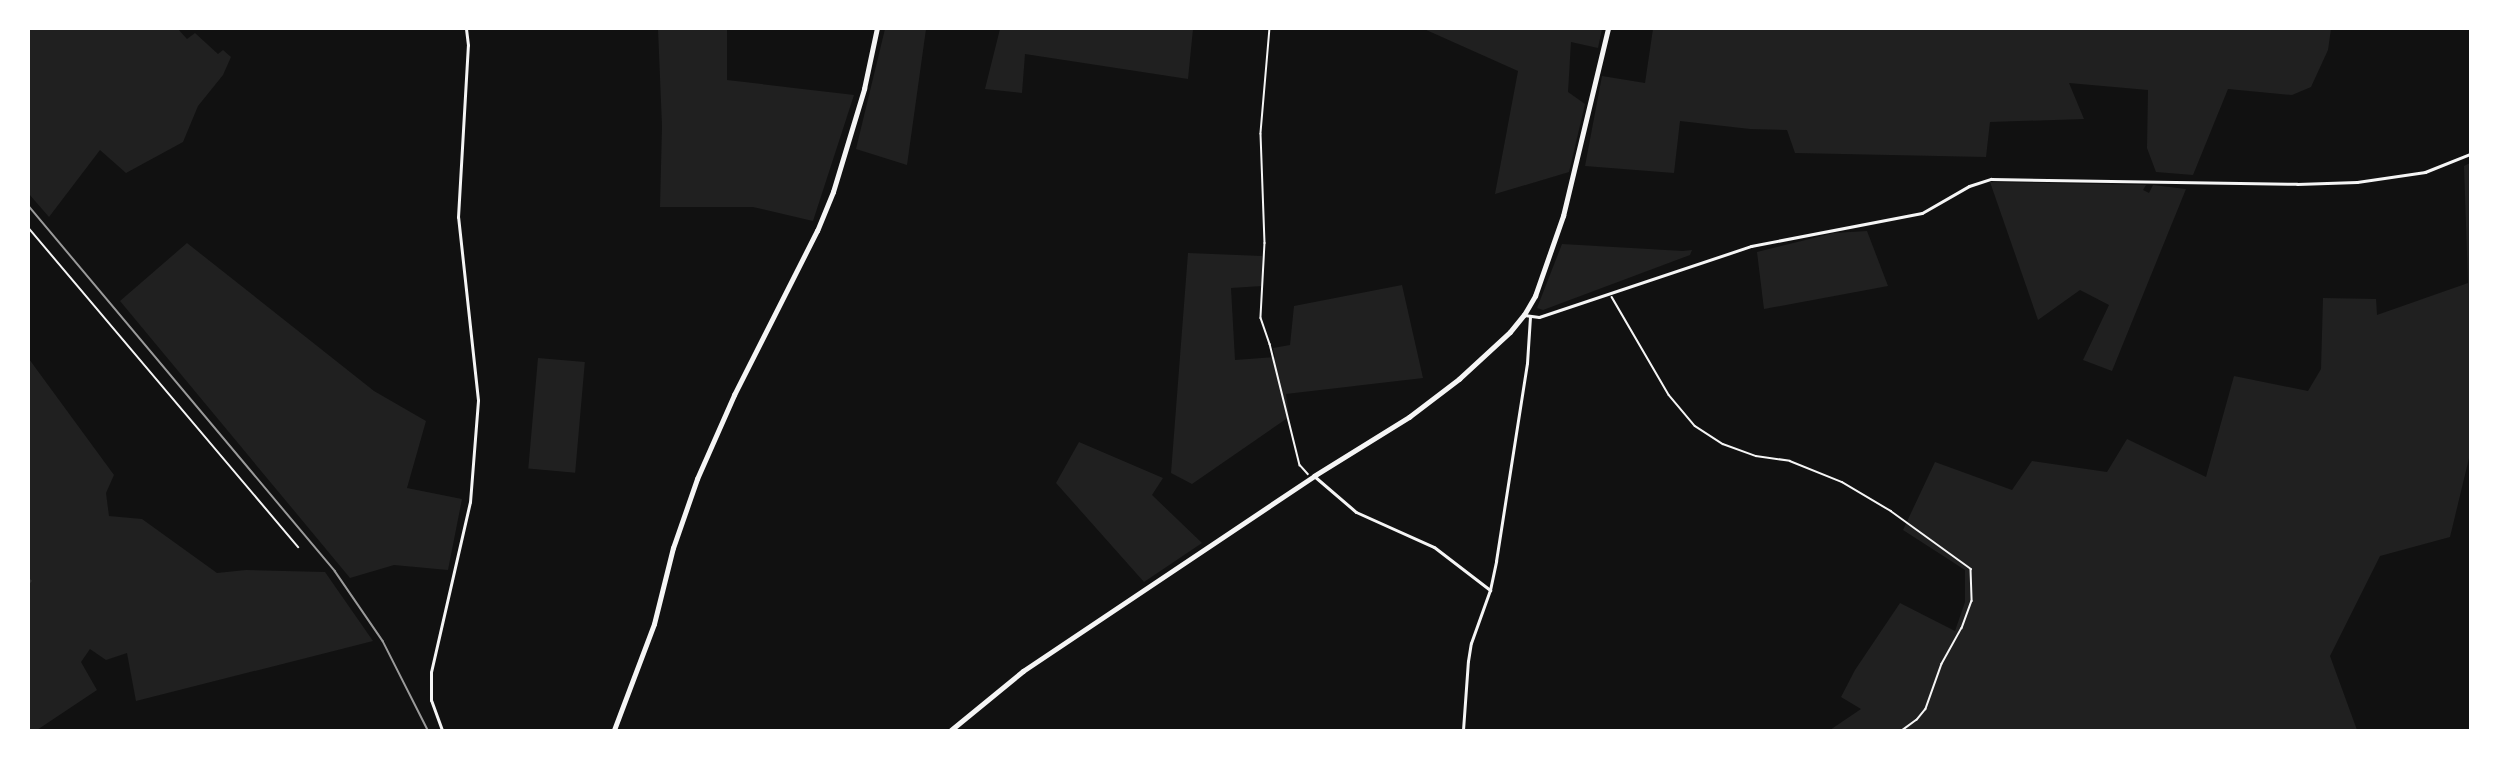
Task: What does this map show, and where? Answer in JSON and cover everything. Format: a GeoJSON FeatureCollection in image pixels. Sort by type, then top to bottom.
{"type":"FeatureCollection","features":[{"type":"Feature","properties":{"kind":"street"},"geometry":{"type":"LineString","coordinates":[[442,730],[431,700],[431,672],[470,502],[477,411],[475,367],[458,218],[468,45],[466,28]]}},
{"type":"Feature","properties":{"kind":"street"},"geometry":{"type":"LineString","coordinates":[[614,730],[659,606],[680,524],[714,439],[817,231],[833,192],[864,89],[877,28]]}},
{"type":"Feature","properties":{"kind":"street"},"geometry":{"type":"LineString","coordinates":[[1463,730],[1471,643],[1490,590],[1522,401],[1527,316],[1563,216],[1608,28]]}},
{"type":"Feature","properties":{"kind":"street"},"geometry":{"type":"LineString","coordinates":[[951,730],[1023,671],[1314,476],[1368,445],[1425,405],[1459,379],[1527,316],[1539,317],[1693,263],[1751,246],[1922,213],[1969,186],[1991,179],[2297,184],[2357,182],[2425,172],[2470,154]]}},
{"type":"Feature","properties":{"kind":"street"},"geometry":{"type":"LineString","coordinates":[[1314,476],[1356,513],[1434,548],[1490,590]]}},
{"type":"Feature","properties":{"kind":"path"},"geometry":{"type":"LineString","coordinates":[[1270,28],[1261,134],[1265,243],[1261,318],[1270,344],[1300,465],[1308,475],[1314,476]]}},
{"type":"Feature","properties":{"kind":"path"},"geometry":{"type":"LineString","coordinates":[[28,227],[297,547]]}},
{"type":"Feature","properties":{"kind":"path"},"geometry":{"type":"LineString","coordinates":[[1610,294],[1669,395],[1695,426],[1723,444],[1756,456],[1790,461],[1842,482],[1891,511],[1971,569],[1972,601],[1962,628],[1942,664],[1926,709],[1904,730]]}},
{"type":"Feature","properties":{"kind":"shaded area"},"geometry":{"type":"Polygon","coordinates":[[[1653,28],[2331,29],[2328,50],[2311,87],[2292,95],[2228,89],[2193,175],[2156,172],[2147,148],[2148,90],[2069,83],[2084,119],[1990,122],[1986,157],[1795,153],[1787,130],[1750,129],[1680,121],[1674,173],[1585,166],[1602,76],[1645,83],[1653,28]]]}},
{"type":"Feature","properties":{"kind":"shaded area"},"geometry":{"type":"Polygon","coordinates":[[[28,29],[178,29],[187,39],[195,33],[218,54],[223,50],[231,57],[223,75],[198,106],[183,142],[126,173],[100,150],[49,217],[29,194],[28,29]]]}},
{"type":"Feature","properties":{"kind":"shaded area"},"geometry":{"type":"Polygon","coordinates":[[[658,29],[727,29],[727,80],[854,95],[813,221],[753,207],[660,207],[662,126],[658,29]]]}},
{"type":"Feature","properties":{"kind":"shaded area"},"geometry":{"type":"Polygon","coordinates":[[[885,29],[926,29],[907,165],[856,149],[885,29]]]}},
{"type":"Feature","properties":{"kind":"shaded area"},"geometry":{"type":"Polygon","coordinates":[[[1000,29],[1193,29],[1188,79],[1025,54],[1022,93],[985,89],[1000,29]]]}},
{"type":"Feature","properties":{"kind":"shaded area"},"geometry":{"type":"Polygon","coordinates":[[[1424,29],[1602,29],[1598,48],[1571,42],[1568,92],[1585,104],[1569,172],[1495,194],[1518,71],[1424,29]]]}},
{"type":"Feature","properties":{"kind":"shaded area"},"geometry":{"type":"Polygon","coordinates":[[[2470,163],[2470,454],[2450,537],[2380,556],[2330,656],[2357,730],[1830,730],[1861,709],[1841,697],[1855,670],[1900,603],[1955,631],[1965,602],[1965,570],[1903,530],[1935,462],[2012,490],[2032,461],[2107,472],[2127,439],[2206,477],[2234,376],[2308,391],[2321,369],[2323,298],[2376,299],[2377,315],[2468,283],[2464,166],[2470,163]]]}},
{"type":"Feature","properties":{"kind":"shaded area"},"geometry":{"type":"Polygon","coordinates":[[[1990,182],[2146,185],[2143,190],[2149,193],[2153,185],[2186,189],[2112,371],[2083,360],[2109,305],[2080,290],[2038,320],[1990,182]]]}},
{"type":"Feature","properties":{"kind":"shaded area"},"geometry":{"type":"Polygon","coordinates":[[[1867,231],[1888,286],[1764,309],[1757,252],[1834,233],[1867,231]]]}},
{"type":"Feature","properties":{"kind":"shaded area"},"geometry":{"type":"Polygon","coordinates":[[[187,243],[374,391],[426,421],[407,488],[462,499],[448,570],[394,565],[350,578],[120,301],[187,243]]]}},
{"type":"Feature","properties":{"kind":"shaded area"},"geometry":{"type":"Polygon","coordinates":[[[1562,244],[1692,250],[1690,255],[1543,310],[1537,308],[1562,244]]]}},
{"type":"Feature","properties":{"kind":"shaded area"},"geometry":{"type":"Polygon","coordinates":[[[1188,253],[1262,256],[1262,286],[1231,288],[1235,360],[1275,357],[1273,348],[1290,345],[1294,306],[1402,285],[1423,378],[1286,394],[1289,417],[1192,484],[1171,473],[1188,253]]]}},
{"type":"Feature","properties":{"kind":"shaded area"},"geometry":{"type":"Polygon","coordinates":[[[538,358],[585,362],[575,473],[528,469],[538,358]]]}},
{"type":"Feature","properties":{"kind":"shaded area"},"geometry":{"type":"Polygon","coordinates":[[[29,359],[114,475],[106,493],[109,516],[142,519],[217,573],[246,570],[325,572],[373,641],[136,701],[127,653],[106,660],[90,649],[81,662],[97,690],[37,730],[29,730],[29,359]]]}},
{"type":"Feature","properties":{"kind":"shaded area"},"geometry":{"type":"Polygon","coordinates":[[[1079,442],[1163,478],[1152,495],[1202,543],[1144,582],[1056,483],[1079,442]]]}},
{"type":"Feature","properties":{"kind":"waterway"},"geometry":{"type":"LineString","coordinates":[[28,578],[31,581],[28,586]]}},
{"type":"Feature","properties":{"kind":"railway"},"geometry":{"type":"LineString","coordinates":[[28,205],[335,571],[383,641],[428,730]]}}]}
